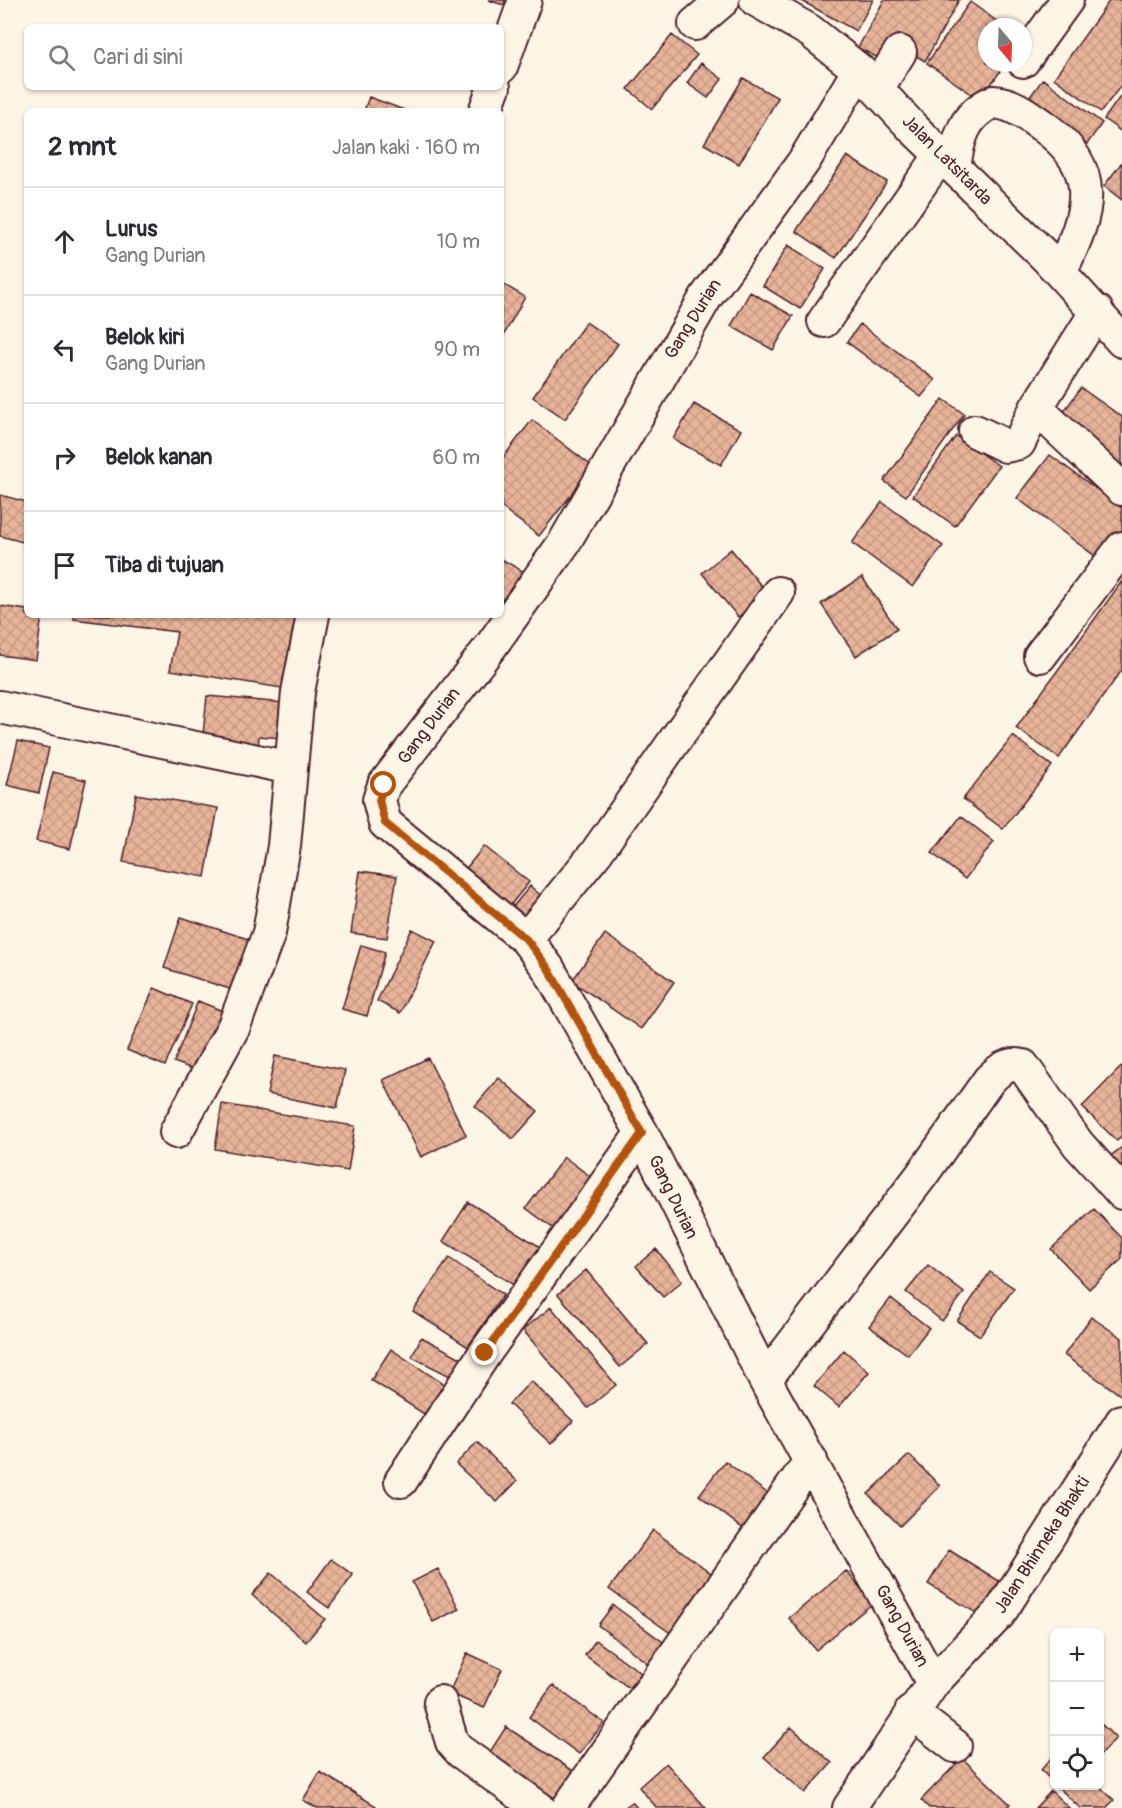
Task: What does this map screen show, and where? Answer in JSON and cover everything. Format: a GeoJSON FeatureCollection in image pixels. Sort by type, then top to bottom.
{"type":"FeatureCollection","features":[{"type":"Feature","properties":{"kind":"street"},"geometry":{"type":"LineString","coordinates":[[504,59],[525,0]]}},
{"type":"Feature","properties":{"kind":"street"},"geometry":{"type":"LineString","coordinates":[[695,24],[723,0]]}},
{"type":"Feature","properties":{"kind":"street","name":"Jalan Latsitarda"},"geometry":{"type":"LineString","coordinates":[[756,0],[810,31],[868,79],[1097,310],[1122,341]]}},
{"type":"Feature","properties":{"kind":"street"},"geometry":{"type":"LineString","coordinates":[[1032,48],[1067,0]]}},
{"type":"Feature","properties":{"kind":"street","name":"Gang Durian"},"geometry":{"type":"LineString","coordinates":[[900,52],[868,79],[804,161],[706,297],[564,543],[490,646],[384,785],[379,800],[385,823],[526,939],[548,968],[642,1133],[765,1380],[933,1683]]}},
{"type":"Feature","properties":{"kind":"street"},"geometry":{"type":"LineString","coordinates":[[824,321],[948,161],[968,122],[979,109],[993,102],[1015,72]]}},
{"type":"Feature","properties":{"kind":"street"},"geometry":{"type":"LineString","coordinates":[[486,108],[493,90]]}},
{"type":"Feature","properties":{"kind":"street"},"geometry":{"type":"LineString","coordinates":[[993,102],[1015,107],[1062,140],[1072,150],[1082,170],[1085,202],[1071,251],[1060,272]]}},
{"type":"Feature","properties":{"kind":"street"},"geometry":{"type":"LineString","coordinates":[[975,431],[1006,446],[1019,443],[1036,408],[1097,310]]}},
{"type":"Feature","properties":{"kind":"street"},"geometry":{"type":"LineString","coordinates":[[1036,408],[1122,489]]}},
{"type":"Feature","properties":{"kind":"street"},"geometry":{"type":"LineString","coordinates":[[1040,656],[1122,548]]}},
{"type":"Feature","properties":{"kind":"street"},"geometry":{"type":"LineString","coordinates":[[526,939],[596,853],[778,593]]}},
{"type":"Feature","properties":{"kind":"street"},"geometry":{"type":"LineString","coordinates":[[177,1132],[234,1026],[269,933],[284,846],[295,745],[298,692],[312,618]]}},
{"type":"Feature","properties":{"kind":"street"},"geometry":{"type":"LineString","coordinates":[[0,706],[291,768]]}},
{"type":"Feature","properties":{"kind":"street"},"geometry":{"type":"LineString","coordinates":[[765,1380],[1001,1069],[1014,1064],[1023,1066],[1077,1143],[1122,1193]]}},
{"type":"Feature","properties":{"kind":"street"},"geometry":{"type":"LineString","coordinates":[[401,1480],[485,1353],[642,1133]]}},
{"type":"Feature","properties":{"kind":"street","name":"Jalan Bhinneka Bhakti"},"geometry":{"type":"LineString","coordinates":[[849,1808],[911,1712],[933,1683],[999,1614],[1122,1421]]}},
{"type":"Feature","properties":{"kind":"street"},"geometry":{"type":"LineString","coordinates":[[568,1808],[811,1460]]}},
{"type":"Feature","properties":{"kind":"street"},"geometry":{"type":"LineString","coordinates":[[441,1702],[452,1742],[461,1752],[539,1808]]}},
{"type":"Feature","properties":{"kind":"street"},"geometry":{"type":"LineString","coordinates":[[911,1712],[955,1746]]}},
{"type":"Feature","properties":{"kind":"building"},"geometry":{"type":"Polygon","coordinates":[[[488,0],[505,0],[504,5],[488,0]]]}},
{"type":"Feature","properties":{"kind":"building"},"geometry":{"type":"Polygon","coordinates":[[[800,0],[873,0],[856,31],[800,0]]]}},
{"type":"Feature","properties":{"kind":"building"},"geometry":{"type":"Polygon","coordinates":[[[884,0],[959,0],[925,61],[893,43],[885,61],[858,48],[884,0]]]}},
{"type":"Feature","properties":{"kind":"building"},"geometry":{"type":"Polygon","coordinates":[[[1110,0],[1122,0],[1122,84],[1101,112],[1054,78],[1110,0]]]}},
{"type":"Feature","properties":{"kind":"building"},"geometry":{"type":"Polygon","coordinates":[[[970,2],[992,18],[978,18],[978,72],[1000,72],[980,100],[927,63],[970,2]]]}},
{"type":"Feature","properties":{"kind":"building"},"geometry":{"type":"Polygon","coordinates":[[[672,35],[697,55],[652,109],[628,89],[672,35]]]}},
{"type":"Feature","properties":{"kind":"building"},"geometry":{"type":"Polygon","coordinates":[[[701,63],[722,79],[708,98],[687,83],[701,63]]]}},
{"type":"Feature","properties":{"kind":"building"},"geometry":{"type":"Polygon","coordinates":[[[743,78],[778,98],[739,164],[704,144],[743,78]]]}},
{"type":"Feature","properties":{"kind":"building"},"geometry":{"type":"Polygon","coordinates":[[[1043,79],[1102,123],[1083,150],[1023,106],[1043,79]]]}},
{"type":"Feature","properties":{"kind":"building"},"geometry":{"type":"Polygon","coordinates":[[[1122,94],[1122,132],[1104,119],[1122,94]]]}},
{"type":"Feature","properties":{"kind":"building"},"geometry":{"type":"Polygon","coordinates":[[[369,97],[399,108],[365,108],[369,97]]]}},
{"type":"Feature","properties":{"kind":"building"},"geometry":{"type":"Polygon","coordinates":[[[847,156],[887,182],[836,258],[796,231],[847,156]]]}},
{"type":"Feature","properties":{"kind":"building"},"geometry":{"type":"Polygon","coordinates":[[[1122,162],[1122,200],[1104,186],[1122,162]]]}},
{"type":"Feature","properties":{"kind":"building"},"geometry":{"type":"Polygon","coordinates":[[[788,245],[825,269],[800,309],[763,286],[788,245]]]}},
{"type":"Feature","properties":{"kind":"building"},"geometry":{"type":"Polygon","coordinates":[[[504,285],[525,297],[504,335],[504,285]]]}},
{"type":"Feature","properties":{"kind":"building"},"geometry":{"type":"Polygon","coordinates":[[[750,292],[793,316],[773,350],[731,326],[750,292]]]}},
{"type":"Feature","properties":{"kind":"building"},"geometry":{"type":"Polygon","coordinates":[[[586,322],[618,344],[565,419],[533,397],[586,322]]]}},
{"type":"Feature","properties":{"kind":"building"},"geometry":{"type":"Polygon","coordinates":[[[860,324],[935,380],[921,397],[847,342],[860,324]]]}},
{"type":"Feature","properties":{"kind":"building"},"geometry":{"type":"Polygon","coordinates":[[[1081,388],[1122,417],[1122,465],[1058,419],[1081,388]]]}},
{"type":"Feature","properties":{"kind":"building"},"geometry":{"type":"Polygon","coordinates":[[[943,399],[964,414],[906,496],[884,481],[943,399]]]}},
{"type":"Feature","properties":{"kind":"building"},"geometry":{"type":"Polygon","coordinates":[[[694,404],[741,430],[721,465],[673,439],[694,404]]]}},
{"type":"Feature","properties":{"kind":"building"},"geometry":{"type":"Polygon","coordinates":[[[532,420],[593,467],[539,536],[504,509],[504,456],[532,420]]]}},
{"type":"Feature","properties":{"kind":"building"},"geometry":{"type":"Polygon","coordinates":[[[956,436],[999,466],[955,526],[913,496],[956,436]]]}},
{"type":"Feature","properties":{"kind":"building"},"geometry":{"type":"Polygon","coordinates":[[[1050,455],[1122,508],[1122,537],[1103,562],[1017,498],[1050,455]]]}},
{"type":"Feature","properties":{"kind":"building"},"geometry":{"type":"Polygon","coordinates":[[[0,495],[24,501],[24,542],[0,536],[0,495]]]}},
{"type":"Feature","properties":{"kind":"building"},"geometry":{"type":"Polygon","coordinates":[[[882,502],[943,546],[913,587],[852,543],[882,502]]]}},
{"type":"Feature","properties":{"kind":"building"},"geometry":{"type":"Polygon","coordinates":[[[731,549],[767,593],[738,617],[702,573],[731,549]]]}},
{"type":"Feature","properties":{"kind":"building"},"geometry":{"type":"Polygon","coordinates":[[[504,561],[526,573],[504,610],[504,561]]]}},
{"type":"Feature","properties":{"kind":"building"},"geometry":{"type":"Polygon","coordinates":[[[862,577],[897,629],[856,656],[821,604],[862,577]]]}},
{"type":"Feature","properties":{"kind":"building"},"geometry":{"type":"Polygon","coordinates":[[[1122,581],[1122,670],[1059,758],[1016,728],[1122,581]]]}},
{"type":"Feature","properties":{"kind":"building"},"geometry":{"type":"Polygon","coordinates":[[[0,606],[24,610],[24,618],[42,618],[36,660],[0,655],[0,606]]]}},
{"type":"Feature","properties":{"kind":"building"},"geometry":{"type":"Polygon","coordinates":[[[300,618],[288,689],[170,670],[177,632],[74,619],[300,618]]]}},
{"type":"Feature","properties":{"kind":"building"},"geometry":{"type":"Polygon","coordinates":[[[207,696],[284,703],[281,738],[259,736],[258,750],[202,744],[207,696]]]}},
{"type":"Feature","properties":{"kind":"building"},"geometry":{"type":"Polygon","coordinates":[[[1013,736],[1052,766],[1003,829],[963,799],[1013,736]]]}},
{"type":"Feature","properties":{"kind":"building"},"geometry":{"type":"Polygon","coordinates":[[[18,741],[49,748],[39,793],[7,785],[18,741]]]}},
{"type":"Feature","properties":{"kind":"building"},"geometry":{"type":"Polygon","coordinates":[[[53,772],[86,780],[70,849],[36,841],[53,772]]]}},
{"type":"Feature","properties":{"kind":"building"},"geometry":{"type":"Polygon","coordinates":[[[136,794],[218,808],[205,877],[123,862],[136,794]]]}},
{"type":"Feature","properties":{"kind":"building"},"geometry":{"type":"Polygon","coordinates":[[[961,816],[994,842],[965,879],[932,853],[961,816]]]}},
{"type":"Feature","properties":{"kind":"building"},"geometry":{"type":"Polygon","coordinates":[[[484,846],[529,882],[504,913],[460,876],[484,846]]]}},
{"type":"Feature","properties":{"kind":"building"},"geometry":{"type":"Polygon","coordinates":[[[360,871],[397,876],[387,938],[351,933],[360,871]]]}},
{"type":"Feature","properties":{"kind":"building"},"geometry":{"type":"Polygon","coordinates":[[[530,886],[547,901],[524,928],[507,914],[530,886]]]}},
{"type":"Feature","properties":{"kind":"building"},"geometry":{"type":"Polygon","coordinates":[[[181,917],[251,940],[233,990],[164,968],[181,917]]]}},
{"type":"Feature","properties":{"kind":"building"},"geometry":{"type":"Polygon","coordinates":[[[412,929],[436,941],[400,1013],[377,1001],[412,929]]]}},
{"type":"Feature","properties":{"kind":"building"},"geometry":{"type":"Polygon","coordinates":[[[605,934],[674,982],[641,1029],[572,981],[605,934]]]}},
{"type":"Feature","properties":{"kind":"building"},"geometry":{"type":"Polygon","coordinates":[[[361,945],[385,952],[367,1016],[342,1009],[361,945]]]}},
{"type":"Feature","properties":{"kind":"building"},"geometry":{"type":"Polygon","coordinates":[[[154,988],[192,1004],[165,1066],[127,1050],[154,988]]]}},
{"type":"Feature","properties":{"kind":"building"},"geometry":{"type":"Polygon","coordinates":[[[198,1001],[230,1014],[206,1074],[174,1062],[198,1001]]]}},
{"type":"Feature","properties":{"kind":"building"},"geometry":{"type":"Polygon","coordinates":[[[275,1056],[345,1070],[337,1108],[267,1094],[275,1056]]]}},
{"type":"Feature","properties":{"kind":"building"},"geometry":{"type":"Polygon","coordinates":[[[428,1058],[466,1135],[421,1157],[383,1080],[428,1058]]]}},
{"type":"Feature","properties":{"kind":"building"},"geometry":{"type":"Polygon","coordinates":[[[1122,1066],[1122,1135],[1117,1141],[1082,1107],[1122,1066]]]}},
{"type":"Feature","properties":{"kind":"building"},"geometry":{"type":"Polygon","coordinates":[[[499,1078],[538,1111],[513,1139],[475,1106],[499,1078]]]}},
{"type":"Feature","properties":{"kind":"building"},"geometry":{"type":"Polygon","coordinates":[[[222,1104],[355,1126],[348,1171],[215,1149],[222,1104]]]}},
{"type":"Feature","properties":{"kind":"building"},"geometry":{"type":"Polygon","coordinates":[[[1122,1147],[1122,1175],[1104,1161],[1122,1147]]]}},
{"type":"Feature","properties":{"kind":"building"},"geometry":{"type":"Polygon","coordinates":[[[564,1157],[591,1177],[574,1200],[583,1207],[562,1235],[526,1208],[564,1157]]]}},
{"type":"Feature","properties":{"kind":"building"},"geometry":{"type":"Polygon","coordinates":[[[468,1202],[542,1248],[517,1287],[443,1241],[468,1202]]]}},
{"type":"Feature","properties":{"kind":"building"},"geometry":{"type":"Polygon","coordinates":[[[1094,1209],[1122,1238],[1122,1259],[1089,1289],[1051,1249],[1094,1209]]]}},
{"type":"Feature","properties":{"kind":"building"},"geometry":{"type":"Polygon","coordinates":[[[656,1249],[682,1281],[663,1297],[636,1266],[656,1249]]]}},
{"type":"Feature","properties":{"kind":"building"},"geometry":{"type":"Polygon","coordinates":[[[449,1258],[503,1295],[468,1347],[413,1311],[449,1258]]]}},
{"type":"Feature","properties":{"kind":"building"},"geometry":{"type":"Polygon","coordinates":[[[928,1265],[964,1293],[942,1321],[906,1292],[928,1265]]]}},
{"type":"Feature","properties":{"kind":"building"},"geometry":{"type":"Polygon","coordinates":[[[586,1270],[648,1344],[620,1367],[558,1294],[586,1270]]]}},
{"type":"Feature","properties":{"kind":"building"},"geometry":{"type":"Polygon","coordinates":[[[990,1272],[1014,1288],[980,1336],[957,1321],[990,1272]]]}},
{"type":"Feature","properties":{"kind":"building"},"geometry":{"type":"Polygon","coordinates":[[[891,1298],[929,1328],[908,1355],[869,1326],[891,1298]]]}},
{"type":"Feature","properties":{"kind":"building"},"geometry":{"type":"Polygon","coordinates":[[[551,1307],[616,1385],[588,1408],[523,1330],[551,1307]]]}},
{"type":"Feature","properties":{"kind":"building"},"geometry":{"type":"Polygon","coordinates":[[[1091,1317],[1122,1338],[1122,1396],[1064,1355],[1091,1317]]]}},
{"type":"Feature","properties":{"kind":"building"},"geometry":{"type":"Polygon","coordinates":[[[421,1337],[465,1360],[456,1379],[412,1357],[421,1337]]]}},
{"type":"Feature","properties":{"kind":"building"},"geometry":{"type":"Polygon","coordinates":[[[391,1349],[451,1389],[432,1419],[371,1380],[391,1349]]]}},
{"type":"Feature","properties":{"kind":"building"},"geometry":{"type":"Polygon","coordinates":[[[844,1350],[869,1372],[839,1407],[814,1386],[844,1350]]]}},
{"type":"Feature","properties":{"kind":"building"},"geometry":{"type":"Polygon","coordinates":[[[531,1381],[573,1421],[551,1444],[509,1404],[531,1381]]]}},
{"type":"Feature","properties":{"kind":"building"},"geometry":{"type":"Polygon","coordinates":[[[477,1442],[517,1481],[497,1502],[456,1464],[477,1442]]]}},
{"type":"Feature","properties":{"kind":"building"},"geometry":{"type":"Polygon","coordinates":[[[909,1455],[940,1486],[900,1526],[868,1494],[909,1455]]]}},
{"type":"Feature","properties":{"kind":"building"},"geometry":{"type":"Polygon","coordinates":[[[725,1461],[780,1503],[754,1537],[699,1495],[725,1461]]]}},
{"type":"Feature","properties":{"kind":"building"},"geometry":{"type":"Polygon","coordinates":[[[653,1530],[719,1579],[676,1637],[609,1589],[653,1530]]]}},
{"type":"Feature","properties":{"kind":"building"},"geometry":{"type":"Polygon","coordinates":[[[949,1550],[1004,1584],[983,1617],[928,1584],[949,1550]]]}},
{"type":"Feature","properties":{"kind":"building"},"geometry":{"type":"Polygon","coordinates":[[[331,1559],[353,1575],[329,1608],[307,1592],[331,1559]]]}},
{"type":"Feature","properties":{"kind":"building"},"geometry":{"type":"Polygon","coordinates":[[[438,1569],[459,1609],[433,1622],[412,1582],[438,1569]]]}},
{"type":"Feature","properties":{"kind":"building"},"geometry":{"type":"Polygon","coordinates":[[[846,1571],[873,1603],[816,1650],[789,1618],[846,1571]]]}},
{"type":"Feature","properties":{"kind":"building"},"geometry":{"type":"Polygon","coordinates":[[[271,1573],[325,1619],[306,1642],[252,1595],[271,1573]]]}},
{"type":"Feature","properties":{"kind":"building"},"geometry":{"type":"Polygon","coordinates":[[[613,1605],[667,1645],[651,1666],[598,1625],[613,1605]]]}},
{"type":"Feature","properties":{"kind":"building"},"geometry":{"type":"Polygon","coordinates":[[[596,1640],[641,1673],[629,1688],[585,1655],[596,1640]]]}},
{"type":"Feature","properties":{"kind":"building"},"geometry":{"type":"Polygon","coordinates":[[[467,1653],[502,1669],[484,1708],[449,1693],[467,1653]]]}},
{"type":"Feature","properties":{"kind":"building"},"geometry":{"type":"Polygon","coordinates":[[[553,1685],[604,1723],[579,1754],[529,1717],[553,1685]]]}},
{"type":"Feature","properties":{"kind":"building"},"geometry":{"type":"Polygon","coordinates":[[[506,1727],[575,1772],[556,1799],[488,1755],[506,1727]]]}},
{"type":"Feature","properties":{"kind":"building"},"geometry":{"type":"Polygon","coordinates":[[[791,1727],[832,1763],[805,1793],[764,1757],[791,1727]]]}},
{"type":"Feature","properties":{"kind":"building"},"geometry":{"type":"Polygon","coordinates":[[[1104,1727],[1116,1738],[1104,1751],[1104,1727]]]}},
{"type":"Feature","properties":{"kind":"building"},"geometry":{"type":"Polygon","coordinates":[[[962,1758],[1010,1804],[1006,1808],[929,1808],[921,1800],[962,1758]]]}},
{"type":"Feature","properties":{"kind":"building"},"geometry":{"type":"Polygon","coordinates":[[[1050,1760],[1050,1779],[1041,1770],[1050,1760]]]}},
{"type":"Feature","properties":{"kind":"building"},"geometry":{"type":"Polygon","coordinates":[[[666,1763],[706,1808],[657,1808],[639,1787],[666,1763]]]}},
{"type":"Feature","properties":{"kind":"building"},"geometry":{"type":"Polygon","coordinates":[[[320,1772],[376,1806],[375,1808],[317,1808],[303,1800],[320,1772]]]}},
{"type":"Feature","properties":{"kind":"building"},"geometry":{"type":"Polygon","coordinates":[[[1061,1790],[1103,1790],[1114,1800],[1106,1808],[1080,1808],[1061,1790]]]}},
{"type":"Feature","properties":{"kind":"building"},"geometry":{"type":"Polygon","coordinates":[[[1051,1791],[1069,1808],[1035,1808],[1051,1791]]]}},
{"type":"Feature","properties":{"kind":"building"},"geometry":{"type":"Polygon","coordinates":[[[632,1802],[637,1808],[624,1808],[632,1802]]]}},
{"type":"Feature","properties":{"kind":"route"},"geometry":{"type":"LineString","coordinates":[[384,785],[379,800],[385,823],[526,939],[548,968],[642,1133],[485,1353]]}}]}
